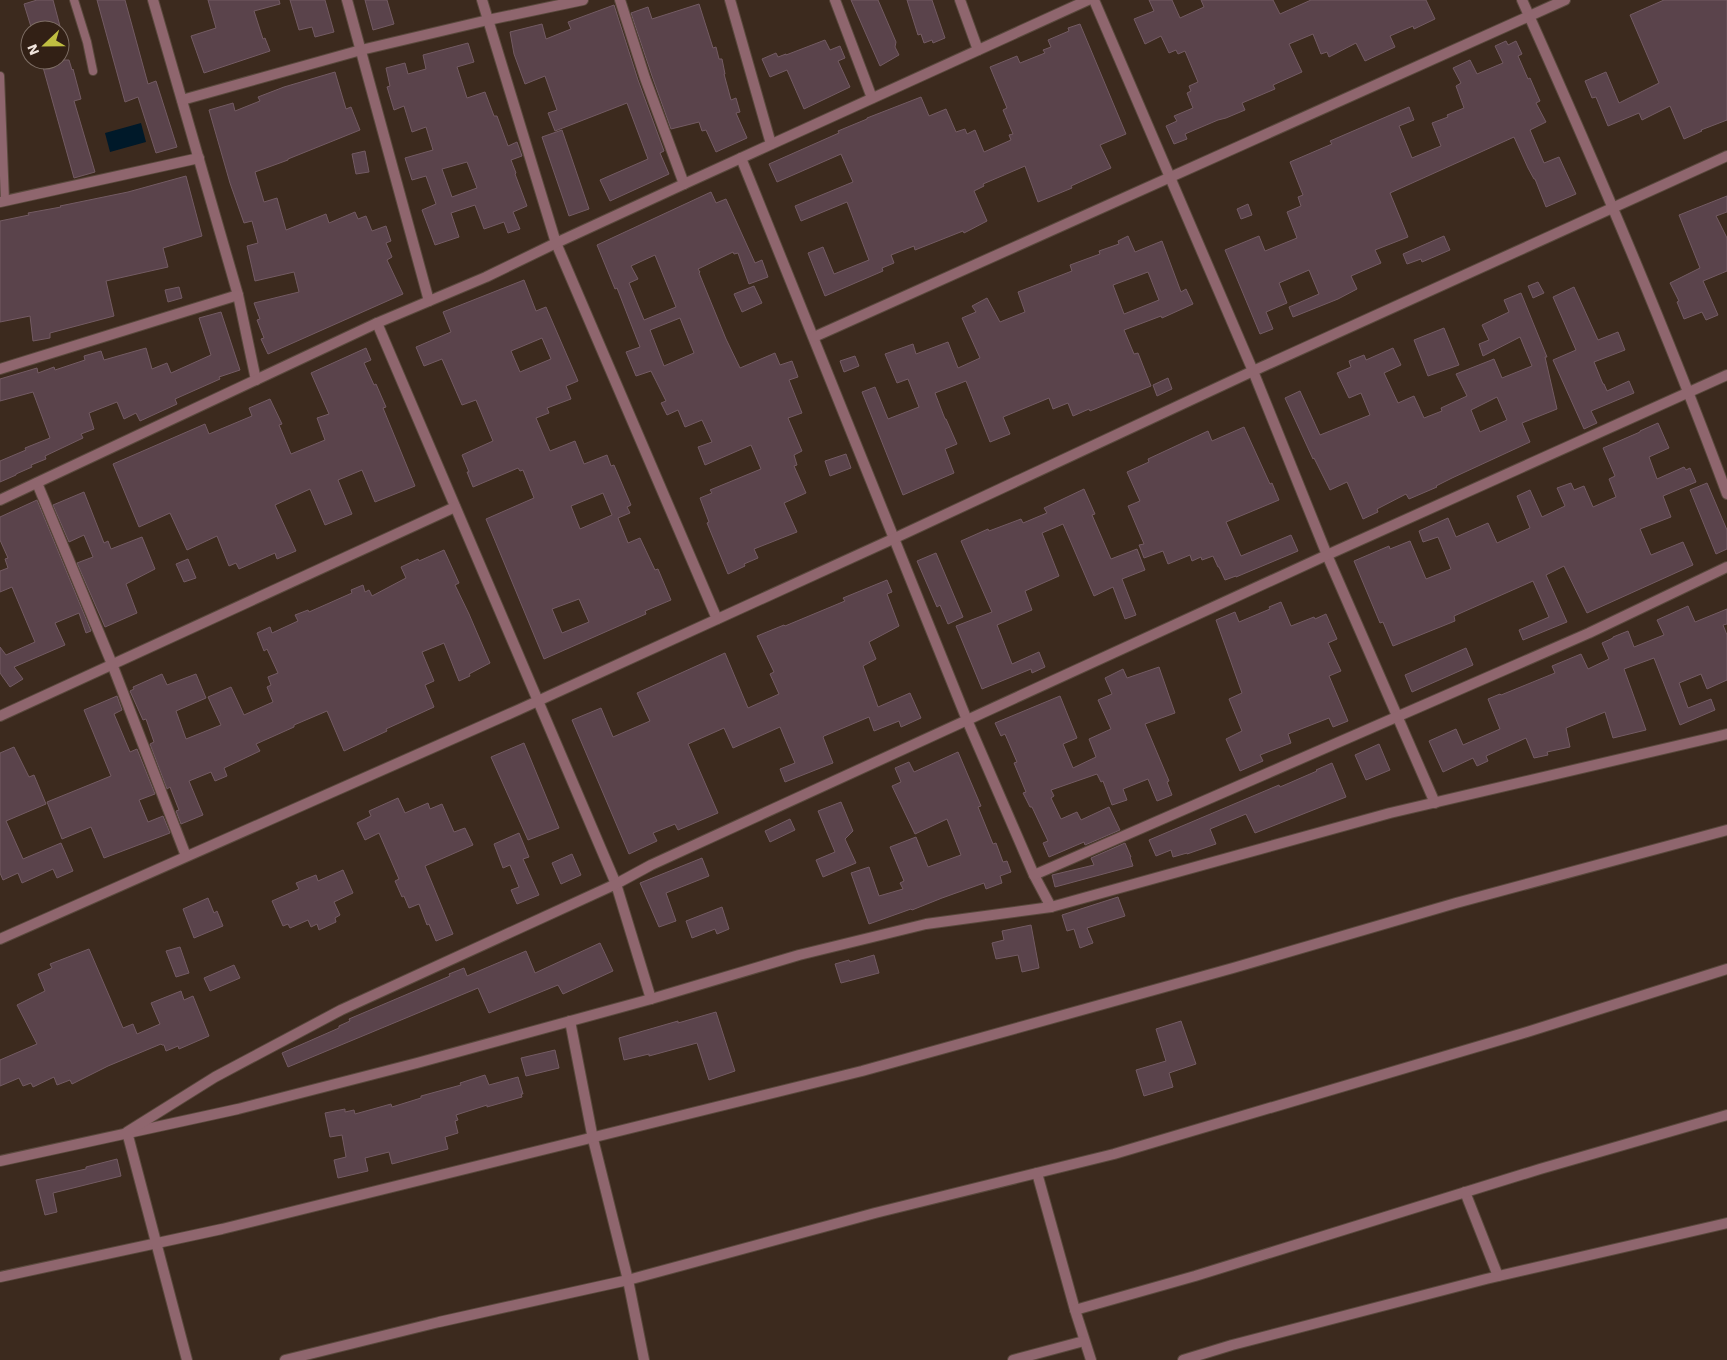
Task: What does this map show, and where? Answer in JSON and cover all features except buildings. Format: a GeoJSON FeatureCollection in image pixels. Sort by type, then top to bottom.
{"type":"FeatureCollection","features":[{"type":"Feature","properties":{"kind":"street"},"geometry":{"type":"LineString","coordinates":[[153,0],[238,295],[256,380]]}},
{"type":"Feature","properties":{"kind":"street"},"geometry":{"type":"LineString","coordinates":[[347,0],[428,301]]}},
{"type":"Feature","properties":{"kind":"street"},"geometry":{"type":"LineString","coordinates":[[482,0],[556,243],[717,619]]}},
{"type":"Feature","properties":{"kind":"street"},"geometry":{"type":"LineString","coordinates":[[182,100],[361,50],[583,0]]}},
{"type":"Feature","properties":{"kind":"street"},"geometry":{"type":"LineString","coordinates":[[620,0],[645,78],[684,184]]}},
{"type":"Feature","properties":{"kind":"street"},"geometry":{"type":"LineString","coordinates":[[730,0],[771,144]]}},
{"type":"Feature","properties":{"kind":"street"},"geometry":{"type":"LineString","coordinates":[[835,0],[872,98]]}},
{"type":"Feature","properties":{"kind":"street"},"geometry":{"type":"LineString","coordinates":[[960,0],[978,50]]}},
{"type":"Feature","properties":{"kind":"street"},"geometry":{"type":"LineString","coordinates":[[0,500],[377,323],[486,277],[556,243],[978,50],[1075,3],[1088,0]]}},
{"type":"Feature","properties":{"kind":"street"},"geometry":{"type":"LineString","coordinates":[[1094,0],[1253,371],[1327,555],[1435,803]]}},
{"type":"Feature","properties":{"kind":"street"},"geometry":{"type":"LineString","coordinates":[[1522,0],[1614,207],[1689,391],[1727,494]]}},
{"type":"Feature","properties":{"kind":"street"},"geometry":{"type":"LineString","coordinates":[[814,337],[1565,0]]}},
{"type":"Feature","properties":{"kind":"street"},"geometry":{"type":"LineString","coordinates":[[0,938],[537,702],[1253,371],[1727,156]]}},
{"type":"Feature","properties":{"kind":"street"},"geometry":{"type":"LineString","coordinates":[[3,202],[199,158]]}},
{"type":"Feature","properties":{"kind":"street"},"geometry":{"type":"LineString","coordinates":[[741,158],[967,720],[1034,875],[1051,907]]}},
{"type":"Feature","properties":{"kind":"street"},"geometry":{"type":"LineString","coordinates":[[0,369],[238,295]]}},
{"type":"Feature","properties":{"kind":"street"},"geometry":{"type":"LineString","coordinates":[[377,323],[616,884],[651,999]]}},
{"type":"Feature","properties":{"kind":"street"},"geometry":{"type":"LineString","coordinates":[[127,1132],[215,1077],[340,1010],[1327,555],[1727,375]]}},
{"type":"Feature","properties":{"kind":"street"},"geometry":{"type":"LineString","coordinates":[[37,483],[112,664],[186,856]]}},
{"type":"Feature","properties":{"kind":"street"},"geometry":{"type":"LineString","coordinates":[[0,716],[455,507]]}},
{"type":"Feature","properties":{"kind":"street"},"geometry":{"type":"LineString","coordinates":[[1034,875],[1589,633],[1727,567]]}},
{"type":"Feature","properties":{"kind":"street"},"geometry":{"type":"LineString","coordinates":[[0,1161],[238,1109],[417,1063],[651,999],[800,955],[926,924],[1051,907],[1381,816],[1727,734]]}},
{"type":"Feature","properties":{"kind":"street"},"geometry":{"type":"LineString","coordinates":[[0,1277],[222,1229],[862,1071],[1456,903],[1727,830]]}},
{"type":"Feature","properties":{"kind":"street"},"geometry":{"type":"LineString","coordinates":[[285,1360],[439,1322],[628,1280],[875,1213],[1114,1154],[1536,1029],[1727,969]]}},
{"type":"Feature","properties":{"kind":"street"},"geometry":{"type":"LineString","coordinates":[[570,1021],[593,1138],[628,1280],[644,1360]]}},
{"type":"Feature","properties":{"kind":"street"},"geometry":{"type":"LineString","coordinates":[[1075,1310],[1195,1276],[1465,1192],[1727,1115]]}},
{"type":"Feature","properties":{"kind":"street"},"geometry":{"type":"LineString","coordinates":[[127,1132],[187,1360]]}},
{"type":"Feature","properties":{"kind":"street"},"geometry":{"type":"LineString","coordinates":[[1037,1173],[1084,1342],[1091,1360]]}},
{"type":"Feature","properties":{"kind":"street"},"geometry":{"type":"LineString","coordinates":[[1465,1192],[1498,1276]]}},
{"type":"Feature","properties":{"kind":"street"},"geometry":{"type":"LineString","coordinates":[[1183,1360],[1232,1345],[1498,1276],[1727,1223]]}},
{"type":"Feature","properties":{"kind":"street"},"geometry":{"type":"LineString","coordinates":[[1013,1360],[1084,1342]]}},
{"type":"Feature","properties":{"kind":"lane"},"geometry":{"type":"LineString","coordinates":[[74,0],[87,42],[93,71]]}},
{"type":"Feature","properties":{"kind":"lane"},"geometry":{"type":"LineString","coordinates":[[0,76],[3,202]]}},
{"type":"Feature","properties":{"kind":"water"},"geometry":{"type":"Polygon","coordinates":[[[141,123],[146,142],[110,152],[105,133],[141,123]]]}}]}
